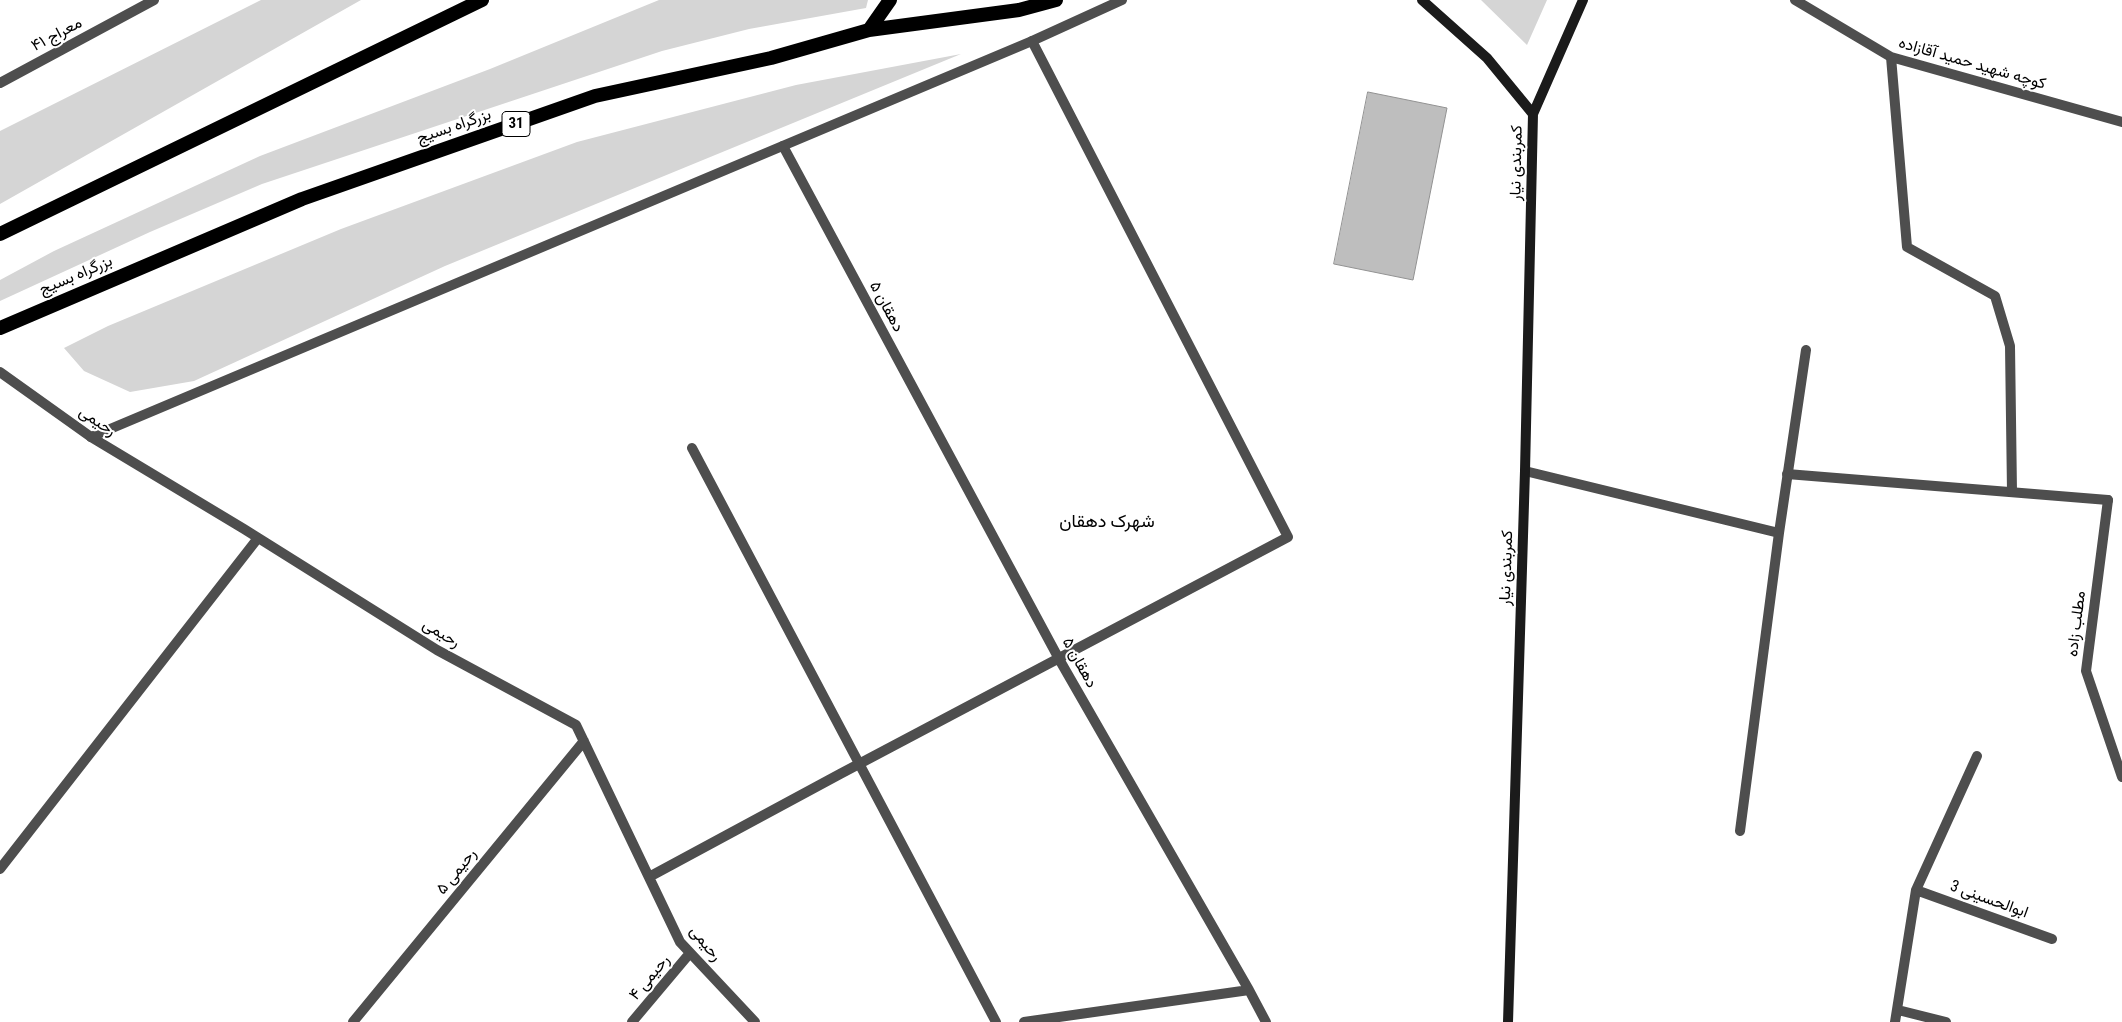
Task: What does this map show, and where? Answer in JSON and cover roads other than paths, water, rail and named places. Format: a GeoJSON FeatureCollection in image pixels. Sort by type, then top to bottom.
{"type":"FeatureCollection","features":[{"type":"Feature","properties":{"kind":"highway"},"geometry":{"type":"LineString","coordinates":[[0,234],[482,0]]}},
{"type":"Feature","properties":{"kind":"highway"},"geometry":{"type":"LineString","coordinates":[[869,30],[890,0]]}},
{"type":"Feature","properties":{"kind":"highway","name":"بزرگراه بسیج"},"geometry":{"type":"LineString","coordinates":[[0,328],[302,199],[595,96],[772,58],[869,30],[1019,10],[1056,0]]}},
{"type":"Feature","properties":{"kind":"main road"},"geometry":{"type":"LineString","coordinates":[[1422,0],[1487,58],[1533,114],[1583,0]]}},
{"type":"Feature","properties":{"kind":"main road","name":"کمربندی نیار"},"geometry":{"type":"LineString","coordinates":[[1508,1022],[1525,471],[1533,114]]}},
{"type":"Feature","properties":{"kind":"street","name":"معراج ۴۱"},"geometry":{"type":"LineString","coordinates":[[0,82],[136,4],[154,0]]}},
{"type":"Feature","properties":{"kind":"street"},"geometry":{"type":"LineString","coordinates":[[91,437],[1032,41],[1122,0]]}},
{"type":"Feature","properties":{"kind":"street","name":"کوچه شهید حمید آقازاده"},"geometry":{"type":"LineString","coordinates":[[1795,0],[1892,57],[2122,122]]}},
{"type":"Feature","properties":{"kind":"street"},"geometry":{"type":"LineString","coordinates":[[649,877],[860,763],[1288,537],[1032,41]]}},
{"type":"Feature","properties":{"kind":"street"},"geometry":{"type":"LineString","coordinates":[[1787,474],[2012,492],[2010,346],[1995,296],[1907,247],[1892,57]]}},
{"type":"Feature","properties":{"kind":"street","name":"دهقان ۵"},"geometry":{"type":"LineString","coordinates":[[783,146],[1059,659],[1266,1022]]}},
{"type":"Feature","properties":{"kind":"street"},"geometry":{"type":"LineString","coordinates":[[1740,831],[1787,474],[1806,350]]}},
{"type":"Feature","properties":{"kind":"street","name":"رحیمی"},"geometry":{"type":"LineString","coordinates":[[0,372],[91,437],[258,538],[437,650],[576,725],[680,942],[755,1022]]}},
{"type":"Feature","properties":{"kind":"street"},"geometry":{"type":"LineString","coordinates":[[692,448],[996,1022]]}},
{"type":"Feature","properties":{"kind":"street"},"geometry":{"type":"LineString","coordinates":[[1525,471],[1779,533]]}},
{"type":"Feature","properties":{"kind":"street","name":"مطلب زاده"},"geometry":{"type":"LineString","coordinates":[[2012,492],[2108,500],[2086,671],[2122,777]]}},
{"type":"Feature","properties":{"kind":"street"},"geometry":{"type":"LineString","coordinates":[[0,869],[258,538]]}},
{"type":"Feature","properties":{"kind":"street","name":"رحیمی ۵"},"geometry":{"type":"LineString","coordinates":[[353,1022],[584,742]]}},
{"type":"Feature","properties":{"kind":"street"},"geometry":{"type":"LineString","coordinates":[[1895,1022],[1916,890],[1977,756]]}},
{"type":"Feature","properties":{"kind":"street","name":"ابوالحسینی 3"},"geometry":{"type":"LineString","coordinates":[[1916,890],[2052,939]]}},
{"type":"Feature","properties":{"kind":"street","name":"رحیمی ۴"},"geometry":{"type":"LineString","coordinates":[[632,1022],[690,953]]}},
{"type":"Feature","properties":{"kind":"street"},"geometry":{"type":"LineString","coordinates":[[1024,1022],[1249,990]]}},
{"type":"Feature","properties":{"kind":"street"},"geometry":{"type":"LineString","coordinates":[[1898,1010],[1946,1022]]}},
{"type":"Feature","properties":{"kind":"district","name":"شهرک دهقان"},"geometry":{"type":"Point","coordinates":[1107,522]}}]}
